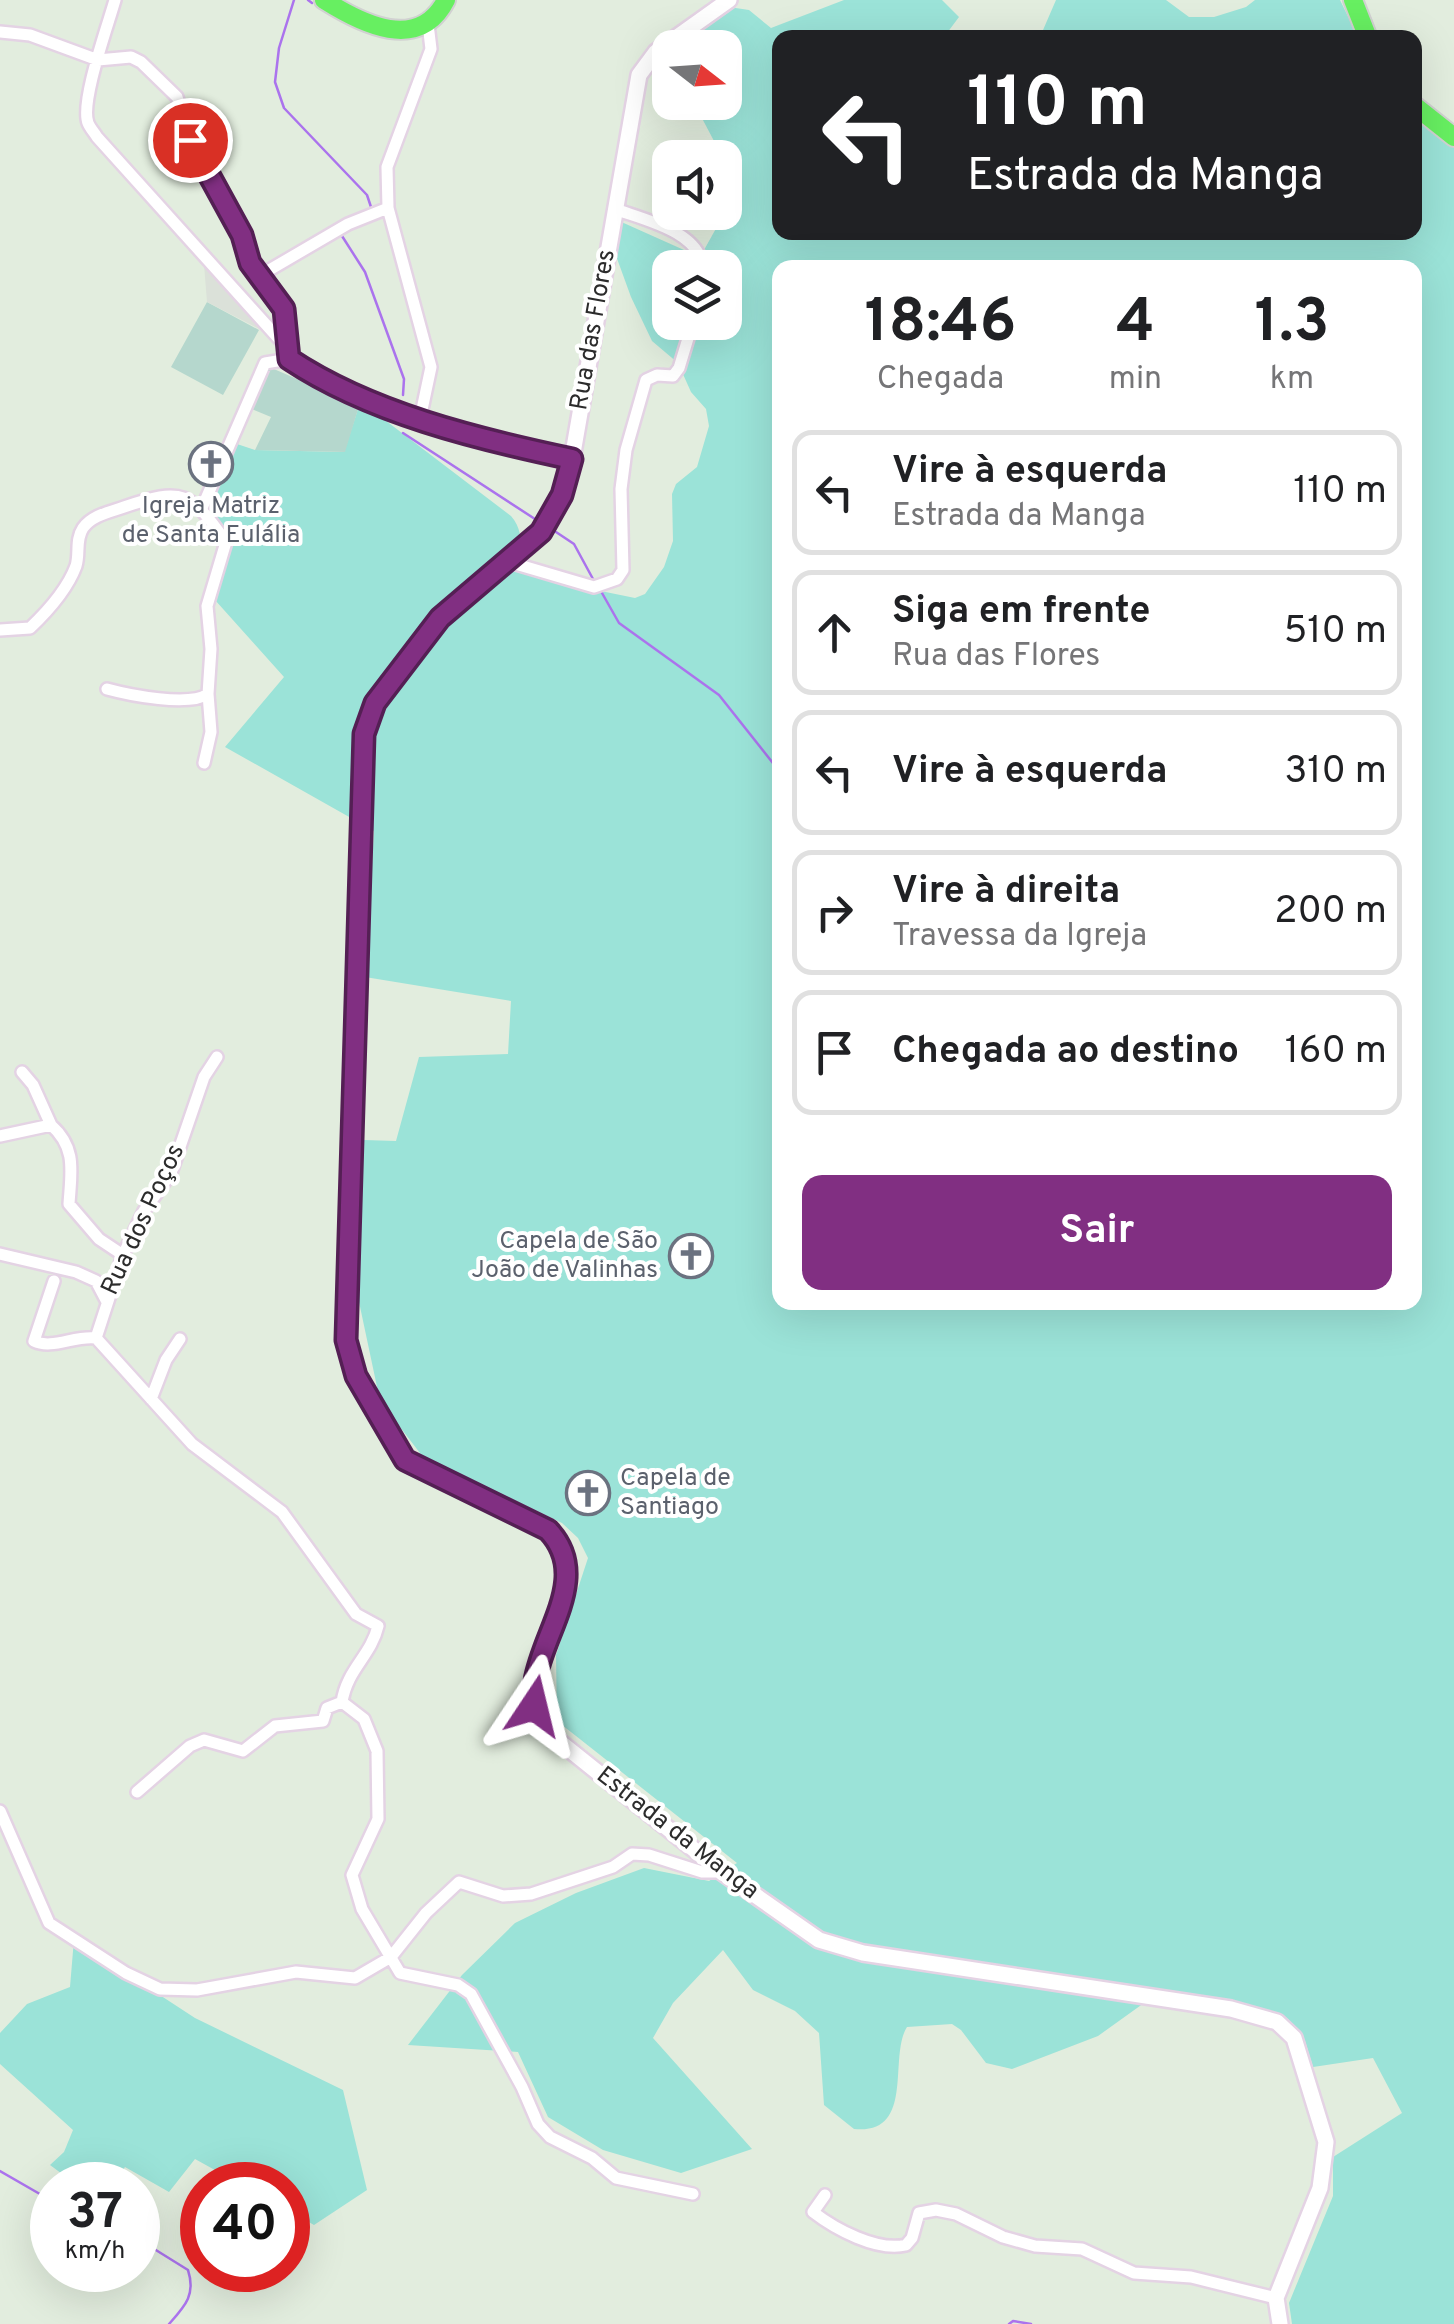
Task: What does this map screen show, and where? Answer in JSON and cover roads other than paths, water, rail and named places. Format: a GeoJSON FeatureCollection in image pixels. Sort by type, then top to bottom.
{"type":"FeatureCollection","features":[{"type":"Feature","properties":{"kind":"main road"},"geometry":{"type":"LineString","coordinates":[[324,0],[368,24],[391,30],[410,30],[428,24],[446,0]]}},
{"type":"Feature","properties":{"kind":"main road"},"geometry":{"type":"LineString","coordinates":[[1352,0],[1365,30]]}},
{"type":"Feature","properties":{"kind":"main road"},"geometry":{"type":"LineString","coordinates":[[1422,111],[1454,136]]}},
{"type":"Feature","properties":{"kind":"street"},"geometry":{"type":"LineString","coordinates":[[115,0],[86,112],[88,123],[96,137],[279,339]]}},
{"type":"Feature","properties":{"kind":"street","name":"Rua das Flores"},"geometry":{"type":"LineString","coordinates":[[360,868],[364,734],[375,703],[440,618],[541,532],[562,495],[572,459],[639,75],[656,52],[729,0]]}},
{"type":"Feature","properties":{"kind":"street"},"geometry":{"type":"LineString","coordinates":[[420,419],[431,367],[388,208],[387,167],[430,53],[428,24]]}},
{"type":"Feature","properties":{"kind":"street"},"geometry":{"type":"LineString","coordinates":[[0,32],[30,35],[98,60],[131,57],[177,97],[190,140],[242,235],[250,263],[284,309],[289,359]]}},
{"type":"Feature","properties":{"kind":"street"},"geometry":{"type":"LineString","coordinates":[[258,276],[348,224],[388,208]]}},
{"type":"Feature","properties":{"kind":"street"},"geometry":{"type":"LineString","coordinates":[[615,208],[659,226],[696,250]]}},
{"type":"Feature","properties":{"kind":"street"},"geometry":{"type":"LineString","coordinates":[[509,562],[594,586],[617,580],[622,570],[621,488],[632,424],[646,380],[657,375],[673,376],[688,340]]}},
{"type":"Feature","properties":{"kind":"street"},"geometry":{"type":"LineString","coordinates":[[202,508],[265,363],[289,359],[326,384],[420,419],[572,459]]}},
{"type":"Feature","properties":{"kind":"street"},"geometry":{"type":"LineString","coordinates":[[0,630],[30,628],[55,604],[77,564],[78,542],[84,527],[96,516],[162,494],[185,498],[202,508],[226,542],[207,606],[210,732],[204,762]]}},
{"type":"Feature","properties":{"kind":"street"},"geometry":{"type":"LineString","coordinates":[[107,689],[188,700],[208,694]]}},
{"type":"Feature","properties":{"kind":"street","name":"Estrada da Manga"},"geometry":{"type":"LineString","coordinates":[[360,868],[346,1340],[356,1376],[405,1460],[548,1530],[560,1542],[568,1584],[535,1680],[534,1706],[545,1730],[722,1872],[819,1940],[863,1952],[1230,2009],[1277,2022],[1294,2038],[1326,2142],[1320,2188],[1276,2298]]}},
{"type":"Feature","properties":{"kind":"street","name":"Rua dos Poços"},"geometry":{"type":"LineString","coordinates":[[96,1338],[123,1256],[144,1212],[171,1173],[204,1077],[217,1058]]}},
{"type":"Feature","properties":{"kind":"street"},"geometry":{"type":"LineString","coordinates":[[22,1072],[33,1085],[52,1125],[64,1136],[71,1158],[70,1204],[99,1239],[123,1256]]}},
{"type":"Feature","properties":{"kind":"street"},"geometry":{"type":"LineString","coordinates":[[0,1136],[52,1125]]}},
{"type":"Feature","properties":{"kind":"street"},"geometry":{"type":"LineString","coordinates":[[0,1254],[76,1272],[96,1282],[106,1300]]}},
{"type":"Feature","properties":{"kind":"street"},"geometry":{"type":"LineString","coordinates":[[54,1281],[34,1341],[43,1346],[82,1336],[96,1338],[192,1444],[282,1512],[356,1614],[378,1626],[375,1641],[345,1681],[342,1702]]}},
{"type":"Feature","properties":{"kind":"street"},"geometry":{"type":"LineString","coordinates":[[152,1399],[166,1360],[180,1339]]}},
{"type":"Feature","properties":{"kind":"street"},"geometry":{"type":"LineString","coordinates":[[137,1792],[190,1746],[204,1740],[243,1751],[275,1726],[324,1721],[327,1708],[342,1702]]}},
{"type":"Feature","properties":{"kind":"street"},"geometry":{"type":"LineString","coordinates":[[342,1702],[364,1719],[377,1752],[378,1820],[352,1875],[362,1909],[400,1973],[458,1985],[471,1994],[538,2124],[550,2138],[592,2158],[616,2178],[693,2194]]}},
{"type":"Feature","properties":{"kind":"street"},"geometry":{"type":"LineString","coordinates":[[0,1811],[49,1923],[126,1973],[160,1989],[197,1990],[296,1972],[355,1978],[392,1957],[426,1914],[459,1882],[503,1896],[531,1894],[613,1867],[632,1854],[649,1855],[713,1874],[722,1872]]}},
{"type":"Feature","properties":{"kind":"street"},"geometry":{"type":"LineString","coordinates":[[825,2195],[812,2212],[842,2234],[885,2246],[906,2245],[920,2213],[936,2210],[956,2214],[1017,2242],[1048,2249],[1082,2249],[1134,2273],[1191,2277],[1276,2298],[1280,2324]]}},
{"type":"Feature","properties":{"kind":"waterway"},"geometry":{"type":"LineString","coordinates":[[294,0],[279,48],[275,82],[284,108],[367,195],[371,207]]}},
{"type":"Feature","properties":{"kind":"waterway"},"geometry":{"type":"LineString","coordinates":[[308,0],[312,3]]}},
{"type":"Feature","properties":{"kind":"waterway"},"geometry":{"type":"LineString","coordinates":[[346,231],[375,219]]}},
{"type":"Feature","properties":{"kind":"waterway"},"geometry":{"type":"LineString","coordinates":[[342,236],[365,272],[404,379],[403,395]]}},
{"type":"Feature","properties":{"kind":"waterway"},"geometry":{"type":"LineString","coordinates":[[403,433],[538,521]]}},
{"type":"Feature","properties":{"kind":"waterway"},"geometry":{"type":"LineString","coordinates":[[556,532],[574,544],[593,579]]}},
{"type":"Feature","properties":{"kind":"waterway"},"geometry":{"type":"LineString","coordinates":[[602,593],[619,623],[719,695],[772,762]]}},
{"type":"Feature","properties":{"kind":"waterway"},"geometry":{"type":"LineString","coordinates":[[0,2171],[30,2188]]}},
{"type":"Feature","properties":{"kind":"waterway"},"geometry":{"type":"LineString","coordinates":[[160,2253],[188,2270],[190,2279],[190,2293],[184,2306],[169,2324]]}},
{"type":"Feature","properties":{"kind":"waterway"},"geometry":{"type":"LineString","coordinates":[[1009,2324],[1031,2324]]}},
{"type":"Feature","properties":{"kind":"place","name":"Igreja Matriz de Santa Eulália"},"geometry":{"type":"Point","coordinates":[211,464]}},
{"type":"Feature","properties":{"kind":"place","name":"Capela de São João de Valinhas"},"geometry":{"type":"Point","coordinates":[691,1256]}},
{"type":"Feature","properties":{"kind":"place","name":"Capela de Santiago"},"geometry":{"type":"Point","coordinates":[588,1493]}}]}
